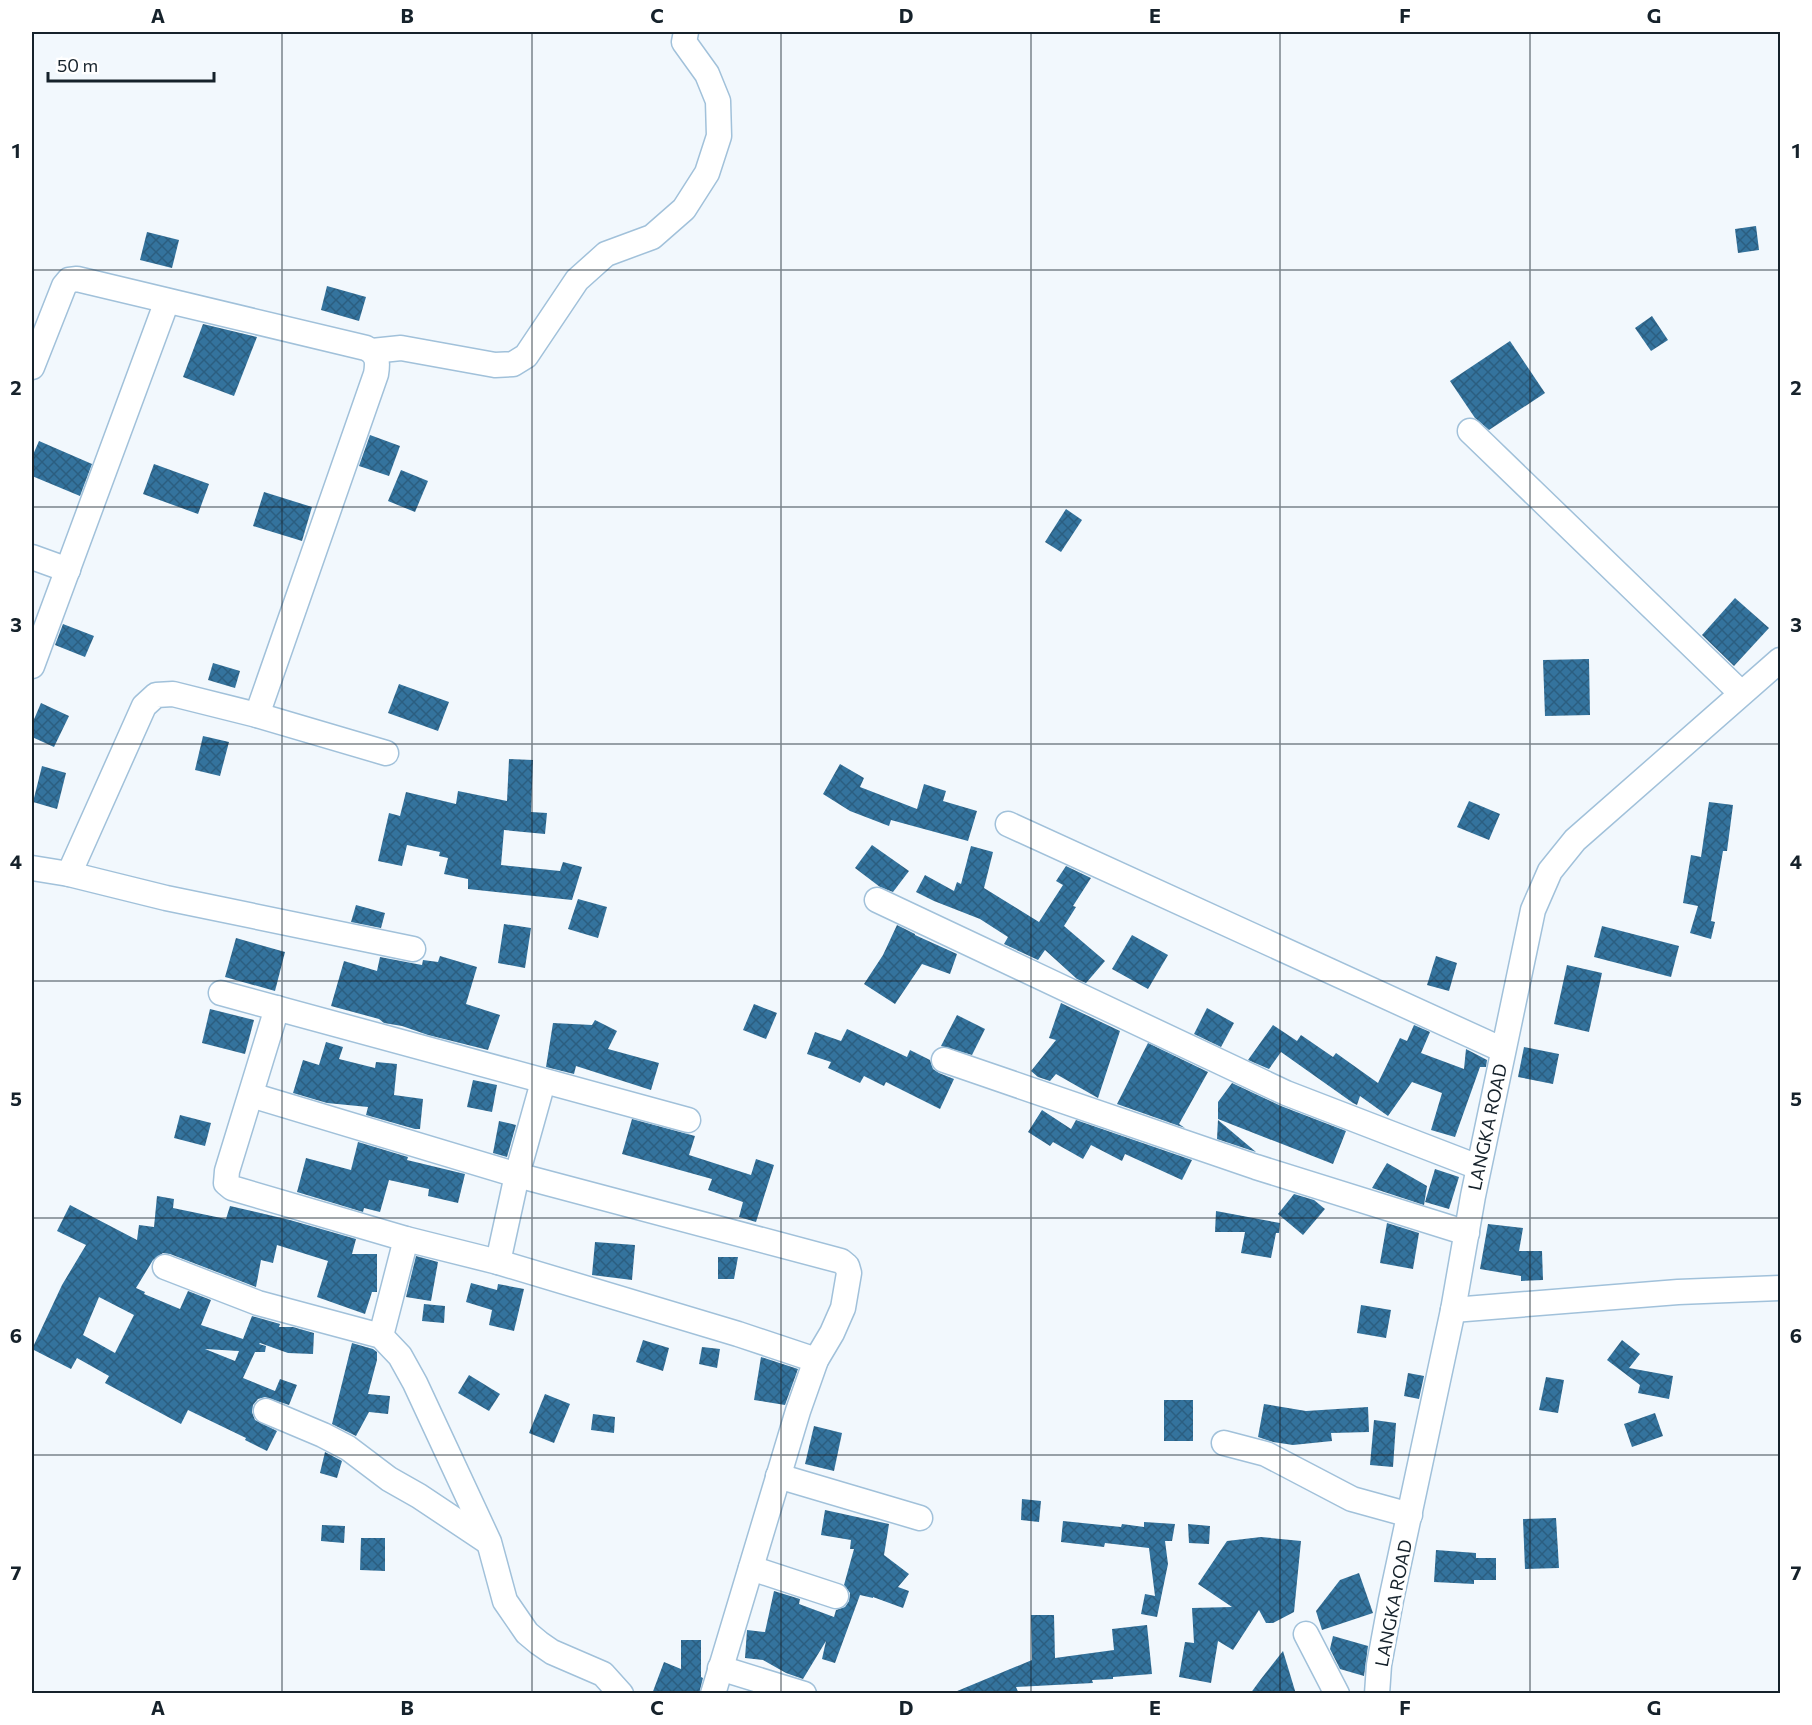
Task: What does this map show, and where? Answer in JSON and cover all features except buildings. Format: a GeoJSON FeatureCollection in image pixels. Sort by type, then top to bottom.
{"type":"FeatureCollection","features":[{"type":"Feature","properties":{"kind":"street"},"geometry":{"type":"LineString","coordinates":[[372,351],[401,348],[495,365],[513,364],[526,356],[577,280],[606,254],[652,237],[684,209],[707,173],[719,136],[718,101],[707,74],[684,42],[686,32]]}},
{"type":"Feature","properties":{"kind":"street"},"geometry":{"type":"LineString","coordinates":[[32,367],[64,286],[69,280],[77,279],[366,348],[376,356],[376,374],[258,715]]}},
{"type":"Feature","properties":{"kind":"street"},"geometry":{"type":"LineString","coordinates":[[32,666],[167,301]]}},
{"type":"Feature","properties":{"kind":"street"},"geometry":{"type":"LineString","coordinates":[[1470,431],[1741,693]]}},
{"type":"Feature","properties":{"kind":"street"},"geometry":{"type":"LineString","coordinates":[[32,557],[68,570]]}},
{"type":"Feature","properties":{"kind":"street","name":"LANGKA ROAD"},"geometry":{"type":"LineString","coordinates":[[1377,1694],[1379,1665],[1391,1600],[1453,1310],[1478,1167],[1533,910],[1550,872],[1575,840],[1780,660]]}},
{"type":"Feature","properties":{"kind":"street"},"geometry":{"type":"LineString","coordinates":[[69,874],[144,706],[156,695],[172,694],[258,715],[386,753]]}},
{"type":"Feature","properties":{"kind":"street"},"geometry":{"type":"LineString","coordinates":[[1008,824],[1503,1050]]}},
{"type":"Feature","properties":{"kind":"street"},"geometry":{"type":"LineString","coordinates":[[32,868],[69,874],[166,898],[413,949]]}},
{"type":"Feature","properties":{"kind":"street"},"geometry":{"type":"LineString","coordinates":[[877,900],[1286,1094],[1478,1167]]}},
{"type":"Feature","properties":{"kind":"street"},"geometry":{"type":"LineString","coordinates":[[221,993],[688,1120]]}},
{"type":"Feature","properties":{"kind":"street"},"geometry":{"type":"LineString","coordinates":[[277,1008],[227,1171],[226,1184],[238,1191],[406,1239],[498,1262],[738,1334],[816,1360]]}},
{"type":"Feature","properties":{"kind":"street"},"geometry":{"type":"LineString","coordinates":[[944,1060],[1256,1167],[1467,1233]]}},
{"type":"Feature","properties":{"kind":"street"},"geometry":{"type":"LineString","coordinates":[[498,1262],[517,1175],[543,1082]]}},
{"type":"Feature","properties":{"kind":"street"},"geometry":{"type":"LineString","coordinates":[[251,1095],[517,1175],[841,1261],[847,1266],[849,1273],[843,1308],[832,1334],[816,1360],[778,1476],[713,1694]]}},
{"type":"Feature","properties":{"kind":"street"},"geometry":{"type":"LineString","coordinates":[[381,1336],[406,1239]]}},
{"type":"Feature","properties":{"kind":"street"},"geometry":{"type":"LineString","coordinates":[[165,1267],[258,1303],[381,1336],[400,1356],[415,1383],[489,1542],[505,1601],[527,1633],[552,1652],[603,1674],[621,1694]]}},
{"type":"Feature","properties":{"kind":"street"},"geometry":{"type":"LineString","coordinates":[[1453,1310],[1678,1292],[1780,1288]]}},
{"type":"Feature","properties":{"kind":"street"},"geometry":{"type":"LineString","coordinates":[[266,1411],[323,1435],[348,1449],[389,1479],[489,1542]]}},
{"type":"Feature","properties":{"kind":"street"},"geometry":{"type":"LineString","coordinates":[[1224,1443],[1266,1454],[1352,1499],[1410,1515]]}},
{"type":"Feature","properties":{"kind":"street"},"geometry":{"type":"LineString","coordinates":[[778,1476],[920,1518]]}},
{"type":"Feature","properties":{"kind":"street"},"geometry":{"type":"LineString","coordinates":[[751,1568],[836,1596]]}},
{"type":"Feature","properties":{"kind":"street"},"geometry":{"type":"LineString","coordinates":[[1306,1634],[1337,1694]]}},
{"type":"Feature","properties":{"kind":"street"},"geometry":{"type":"LineString","coordinates":[[720,1668],[804,1694]]}}]}
